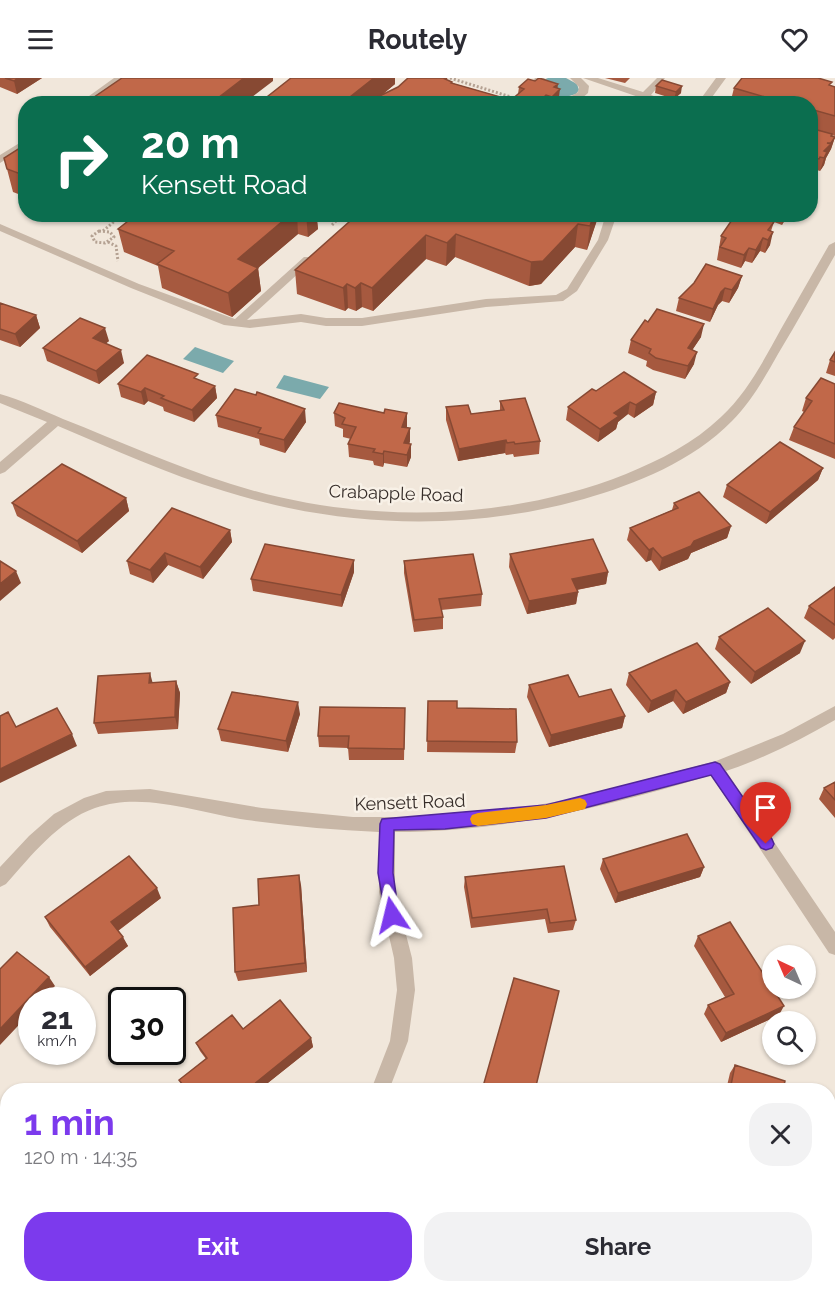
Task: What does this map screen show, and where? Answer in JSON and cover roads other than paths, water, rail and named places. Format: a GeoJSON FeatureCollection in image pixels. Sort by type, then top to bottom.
{"type":"FeatureCollection","features":[{"type":"Feature","properties":{"kind":"street"},"geometry":{"type":"LineString","coordinates":[[94,96],[120,78]]}},
{"type":"Feature","properties":{"kind":"street"},"geometry":{"type":"LineString","coordinates":[[540,78],[533,87],[536,94],[540,96]]}},
{"type":"Feature","properties":{"kind":"street"},"geometry":{"type":"LineString","coordinates":[[574,78],[584,86],[583,93],[579,96]]}},
{"type":"Feature","properties":{"kind":"street"},"geometry":{"type":"LineString","coordinates":[[588,78],[645,96],[661,79]]}},
{"type":"Feature","properties":{"kind":"street"},"geometry":{"type":"LineString","coordinates":[[634,92],[648,78]]}},
{"type":"Feature","properties":{"kind":"street"},"geometry":{"type":"LineString","coordinates":[[708,96],[721,78]]}},
{"type":"Feature","properties":{"kind":"street"},"geometry":{"type":"LineString","coordinates":[[0,160],[18,148]]}},
{"type":"Feature","properties":{"kind":"street"},"geometry":{"type":"LineString","coordinates":[[0,226],[135,286],[228,322],[250,324],[301,318],[338,323],[362,322],[486,303],[559,298],[570,291],[603,240],[609,222]]}},
{"type":"Feature","properties":{"kind":"street","name":"Crabapple Road"},"geometry":{"type":"LineString","coordinates":[[0,398],[194,476],[240,492],[289,504],[353,512],[434,516],[491,513],[564,501],[592,494],[670,460],[710,435],[722,424],[750,393],[835,245]]}},
{"type":"Feature","properties":{"kind":"street"},"geometry":{"type":"LineString","coordinates":[[237,323],[317,251]]}},
{"type":"Feature","properties":{"kind":"street"},"geometry":{"type":"LineString","coordinates":[[0,469],[56,421]]}},
{"type":"Feature","properties":{"kind":"street","name":"Kensett Road"},"geometry":{"type":"LineString","coordinates":[[0,879],[30,845],[67,814],[94,801],[122,795],[144,796],[259,815],[330,823],[445,822],[546,811],[715,768],[788,739],[835,712]]}},
{"type":"Feature","properties":{"kind":"street"},"geometry":{"type":"LineString","coordinates":[[715,768],[835,947]]}},
{"type":"Feature","properties":{"kind":"street"},"geometry":{"type":"LineString","coordinates":[[383,1083],[399,1041],[406,990],[403,958],[387,892],[387,824]]}},
{"type":"Feature","properties":{"kind":"water"},"geometry":{"type":"Polygon","coordinates":[[[566,78],[577,84],[579,90],[576,94],[569,96],[556,96],[543,80],[566,78]]]}},
{"type":"Feature","properties":{"kind":"water"},"geometry":{"type":"Polygon","coordinates":[[[195,347],[234,361],[223,373],[183,359],[195,347]]]}},
{"type":"Feature","properties":{"kind":"water"},"geometry":{"type":"Polygon","coordinates":[[[284,375],[329,387],[320,399],[276,388],[284,375]]]}}]}
